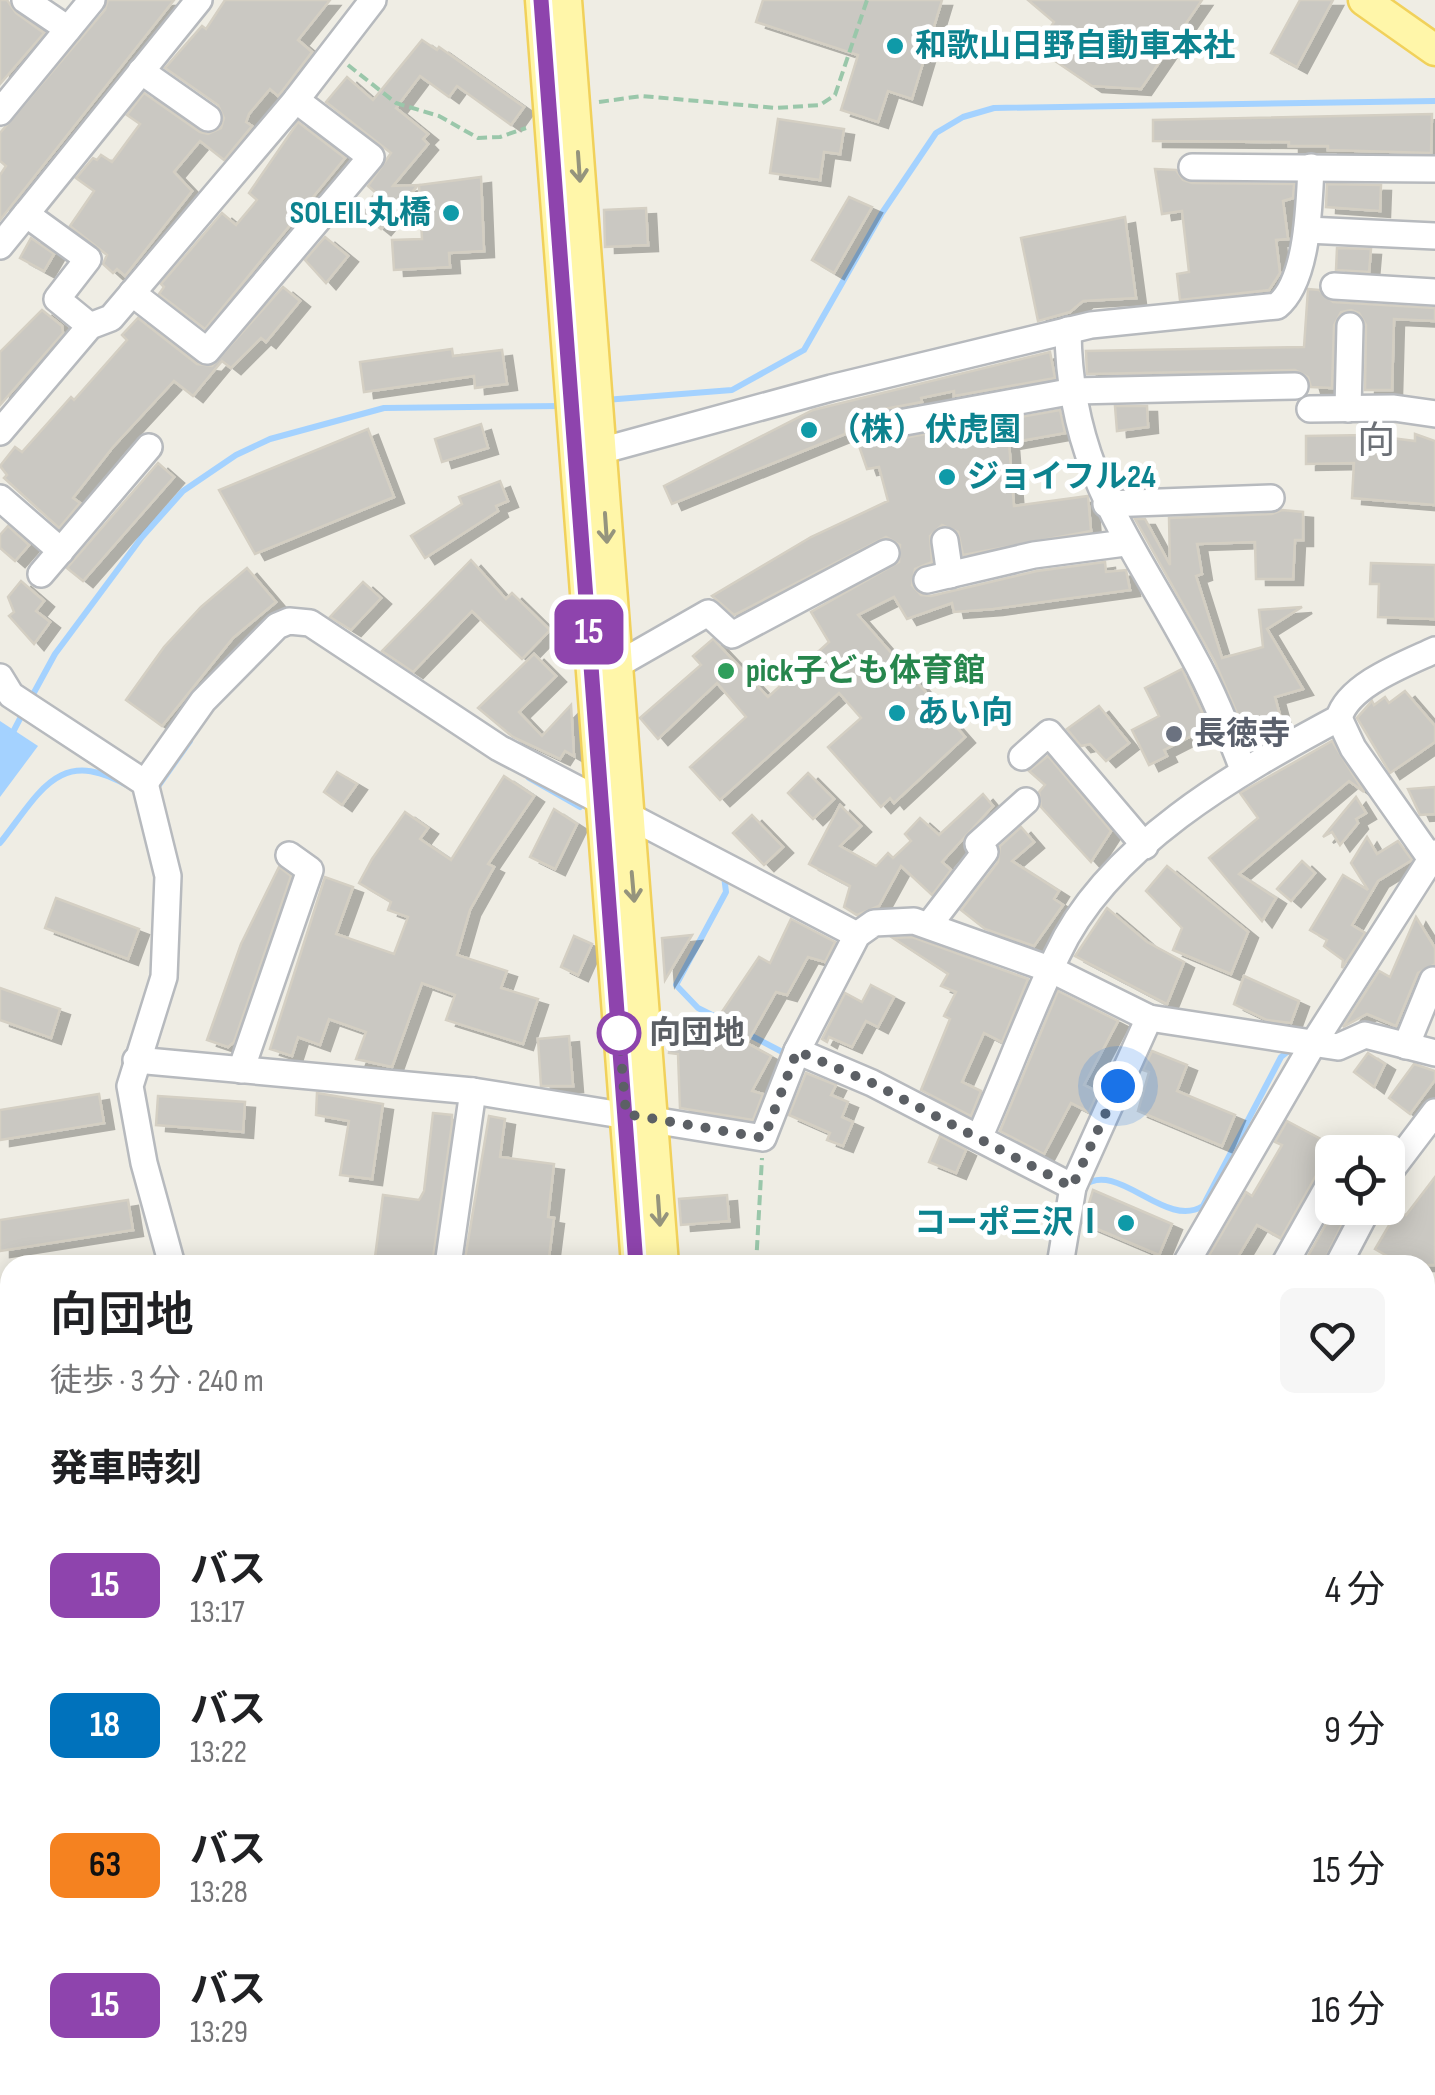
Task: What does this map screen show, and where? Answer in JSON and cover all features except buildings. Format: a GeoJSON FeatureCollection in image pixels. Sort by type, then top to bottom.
{"type":"FeatureCollection","features":[{"type":"Feature","properties":{"kind":"main road"},"geometry":{"type":"LineString","coordinates":[[541,0],[562,115],[639,1116],[661,1255]]}},
{"type":"Feature","properties":{"kind":"main road"},"geometry":{"type":"LineString","coordinates":[[562,115],[566,0]]}},
{"type":"Feature","properties":{"kind":"main road"},"geometry":{"type":"LineString","coordinates":[[1364,0],[1435,50]]}},
{"type":"Feature","properties":{"kind":"main road"},"geometry":{"type":"LineString","coordinates":[[588,443],[616,666],[614,809]]}},
{"type":"Feature","properties":{"kind":"main road"},"geometry":{"type":"LineString","coordinates":[[636,1255],[639,1116]]}},
{"type":"Feature","properties":{"kind":"street"},"geometry":{"type":"LineString","coordinates":[[25,0],[68,29]]}},
{"type":"Feature","properties":{"kind":"street"},"geometry":{"type":"LineString","coordinates":[[4,98],[92,0]]}},
{"type":"Feature","properties":{"kind":"street"},"geometry":{"type":"LineString","coordinates":[[0,246],[199,0]]}},
{"type":"Feature","properties":{"kind":"street"},"geometry":{"type":"LineString","coordinates":[[0,432],[90,326],[111,318],[296,100],[373,0]]}},
{"type":"Feature","properties":{"kind":"street"},"geometry":{"type":"LineString","coordinates":[[141,71],[208,118]]}},
{"type":"Feature","properties":{"kind":"street"},"geometry":{"type":"LineString","coordinates":[[132,293],[207,352],[371,157],[296,100]]}},
{"type":"Feature","properties":{"kind":"street"},"geometry":{"type":"LineString","coordinates":[[1192,166],[1435,168]]}},
{"type":"Feature","properties":{"kind":"street"},"geometry":{"type":"LineString","coordinates":[[588,443],[1068,330],[1277,306],[1290,296],[1307,230],[1311,167]]}},
{"type":"Feature","properties":{"kind":"street"},"geometry":{"type":"LineString","coordinates":[[26,214],[88,259],[57,299],[90,326]]}},
{"type":"Feature","properties":{"kind":"street"},"geometry":{"type":"LineString","coordinates":[[1307,230],[1435,236]]}},
{"type":"Feature","properties":{"kind":"street"},"geometry":{"type":"LineString","coordinates":[[1334,286],[1435,292]]}},
{"type":"Feature","properties":{"kind":"street"},"geometry":{"type":"LineString","coordinates":[[1348,409],[1350,326]]}},
{"type":"Feature","properties":{"kind":"street"},"geometry":{"type":"LineString","coordinates":[[1068,330],[1076,412],[1106,504],[1125,543],[1192,653],[1243,769]]}},
{"type":"Feature","properties":{"kind":"street"},"geometry":{"type":"LineString","coordinates":[[861,430],[1074,391],[1295,386]]}},
{"type":"Feature","properties":{"kind":"street"},"geometry":{"type":"LineString","coordinates":[[1310,409],[1435,414]]}},
{"type":"Feature","properties":{"kind":"street"},"geometry":{"type":"LineString","coordinates":[[41,574],[150,447]]}},
{"type":"Feature","properties":{"kind":"street"},"geometry":{"type":"LineString","coordinates":[[0,498],[62,550]]}},
{"type":"Feature","properties":{"kind":"street"},"geometry":{"type":"LineString","coordinates":[[1106,504],[1271,498]]}},
{"type":"Feature","properties":{"kind":"street"},"geometry":{"type":"LineString","coordinates":[[944,541],[938,577],[1034,555],[1125,543]]}},
{"type":"Feature","properties":{"kind":"street"},"geometry":{"type":"LineString","coordinates":[[616,666],[708,613],[732,635],[886,553]]}},
{"type":"Feature","properties":{"kind":"street"},"geometry":{"type":"LineString","coordinates":[[146,789],[203,701],[277,626],[289,621],[310,623],[324,638],[499,748],[857,935]]}},
{"type":"Feature","properties":{"kind":"street"},"geometry":{"type":"LineString","coordinates":[[1191,1255],[1313,1044],[1433,856],[1353,748],[1339,718],[1342,705],[1366,687],[1435,650]]}},
{"type":"Feature","properties":{"kind":"street"},"geometry":{"type":"LineString","coordinates":[[5,686],[56,727],[146,789],[161,840],[167,893],[164,977],[130,1086],[148,1180],[169,1255]]}},
{"type":"Feature","properties":{"kind":"street"},"geometry":{"type":"LineString","coordinates":[[979,1138],[1055,957],[1085,908],[1166,823],[1243,769],[1339,718]]}},
{"type":"Feature","properties":{"kind":"street"},"geometry":{"type":"LineString","coordinates":[[1022,757],[1050,733],[1145,846]]}},
{"type":"Feature","properties":{"kind":"street"},"geometry":{"type":"LineString","coordinates":[[929,925],[985,852],[978,844],[1026,802]]}},
{"type":"Feature","properties":{"kind":"street"},"geometry":{"type":"LineString","coordinates":[[241,1070],[310,870],[289,855]]}},
{"type":"Feature","properties":{"kind":"street"},"geometry":{"type":"LineString","coordinates":[[136,1060],[473,1091],[764,1138],[795,1056],[857,935],[874,923],[891,920],[929,925],[1052,970],[1149,1018],[1338,1048],[1365,1035],[1435,1053]]}},
{"type":"Feature","properties":{"kind":"street"},"geometry":{"type":"LineString","coordinates":[[1406,1046],[1433,980]]}},
{"type":"Feature","properties":{"kind":"street"},"geometry":{"type":"LineString","coordinates":[[1062,1255],[1073,1192],[1149,1018]]}},
{"type":"Feature","properties":{"kind":"street"},"geometry":{"type":"LineString","coordinates":[[795,1056],[872,1083],[1073,1192]]}},
{"type":"Feature","properties":{"kind":"street"},"geometry":{"type":"LineString","coordinates":[[449,1255],[473,1091]]}},
{"type":"Feature","properties":{"kind":"street"},"geometry":{"type":"LineString","coordinates":[[1405,1152],[1435,1112]]}},
{"type":"Feature","properties":{"kind":"street"},"geometry":{"type":"LineString","coordinates":[[1290,1255],[1315,1210]]}},
{"type":"Feature","properties":{"kind":"street"},"geometry":{"type":"LineString","coordinates":[[1343,1255],[1359,1225]]}},
{"type":"Feature","properties":{"kind":"path"},"geometry":{"type":"LineString","coordinates":[[333,50],[396,103],[439,116],[478,138],[500,137],[562,115],[642,96],[776,108],[820,105],[835,95],[867,0]]}},
{"type":"Feature","properties":{"kind":"path"},"geometry":{"type":"LineString","coordinates":[[757,1255],[764,1138]]}},
{"type":"Feature","properties":{"kind":"water"},"geometry":{"type":"Polygon","coordinates":[[[0,721],[38,746],[0,797],[0,721]]]}},
{"type":"Feature","properties":{"kind":"waterway"},"geometry":{"type":"LineString","coordinates":[[605,400],[732,390],[804,350],[882,213],[936,133],[963,117],[994,108],[1435,101]]}},
{"type":"Feature","properties":{"kind":"waterway"},"geometry":{"type":"LineString","coordinates":[[31,698],[55,654],[142,537],[183,491],[236,455],[270,439],[384,408],[563,406]]}},
{"type":"Feature","properties":{"kind":"waterway"},"geometry":{"type":"LineString","coordinates":[[12,734],[25,709]]}},
{"type":"Feature","properties":{"kind":"waterway"},"geometry":{"type":"LineString","coordinates":[[159,785],[190,741]]}},
{"type":"Feature","properties":{"kind":"waterway"},"geometry":{"type":"LineString","coordinates":[[0,843],[40,791],[68,773],[106,775],[130,787]]}},
{"type":"Feature","properties":{"kind":"waterway"},"geometry":{"type":"LineString","coordinates":[[529,778],[580,807]]}},
{"type":"Feature","properties":{"kind":"waterway"},"geometry":{"type":"LineString","coordinates":[[722,1020],[698,1008],[676,985],[726,892],[724,876]]}},
{"type":"Feature","properties":{"kind":"waterway"},"geometry":{"type":"LineString","coordinates":[[746,1033],[788,1055]]}},
{"type":"Feature","properties":{"kind":"waterway"},"geometry":{"type":"LineString","coordinates":[[1083,1186],[1097,1180],[1111,1181],[1173,1209],[1188,1211],[1203,1206],[1281,1057],[1291,1049]]}},
{"type":"Feature","properties":{"kind":"bus line","name":"15"},"geometry":{"type":"LineString","coordinates":[[541,0],[635,1255]]}},
{"type":"Feature","properties":{"kind":"place","name":"和歌山日野自動車本社"},"geometry":{"type":"Point","coordinates":[895,46]}},
{"type":"Feature","properties":{"kind":"place","name":"SOLEIL丸橋"},"geometry":{"type":"Point","coordinates":[451,213]}},
{"type":"Feature","properties":{"kind":"place","name":"（株）伏虎園"},"geometry":{"type":"Point","coordinates":[809,430]}},
{"type":"Feature","properties":{"kind":"place","name":"ジョイフル24"},"geometry":{"type":"Point","coordinates":[947,477]}},
{"type":"Feature","properties":{"kind":"place","name":"pick子ども体育館"},"geometry":{"type":"Point","coordinates":[726,671]}},
{"type":"Feature","properties":{"kind":"place","name":"あい向"},"geometry":{"type":"Point","coordinates":[897,713]}},
{"type":"Feature","properties":{"kind":"place","name":"長徳寺"},"geometry":{"type":"Point","coordinates":[1174,734]}},
{"type":"Feature","properties":{"kind":"place","name":"向団地"},"geometry":{"type":"Point","coordinates":[619,1033]}},
{"type":"Feature","properties":{"kind":"place","name":"コーポ三沢Ⅰ"},"geometry":{"type":"Point","coordinates":[1126,1223]}},
{"type":"Feature","properties":{"kind":"district","name":"向"},"geometry":{"type":"Point","coordinates":[1376,441]}},
{"type":"Feature","properties":{"kind":"route"},"geometry":{"type":"LineString","coordinates":[[619,1033],[626,1114],[764,1138],[797,1051],[872,1083],[1072,1187],[1118,1086]]}}]}
